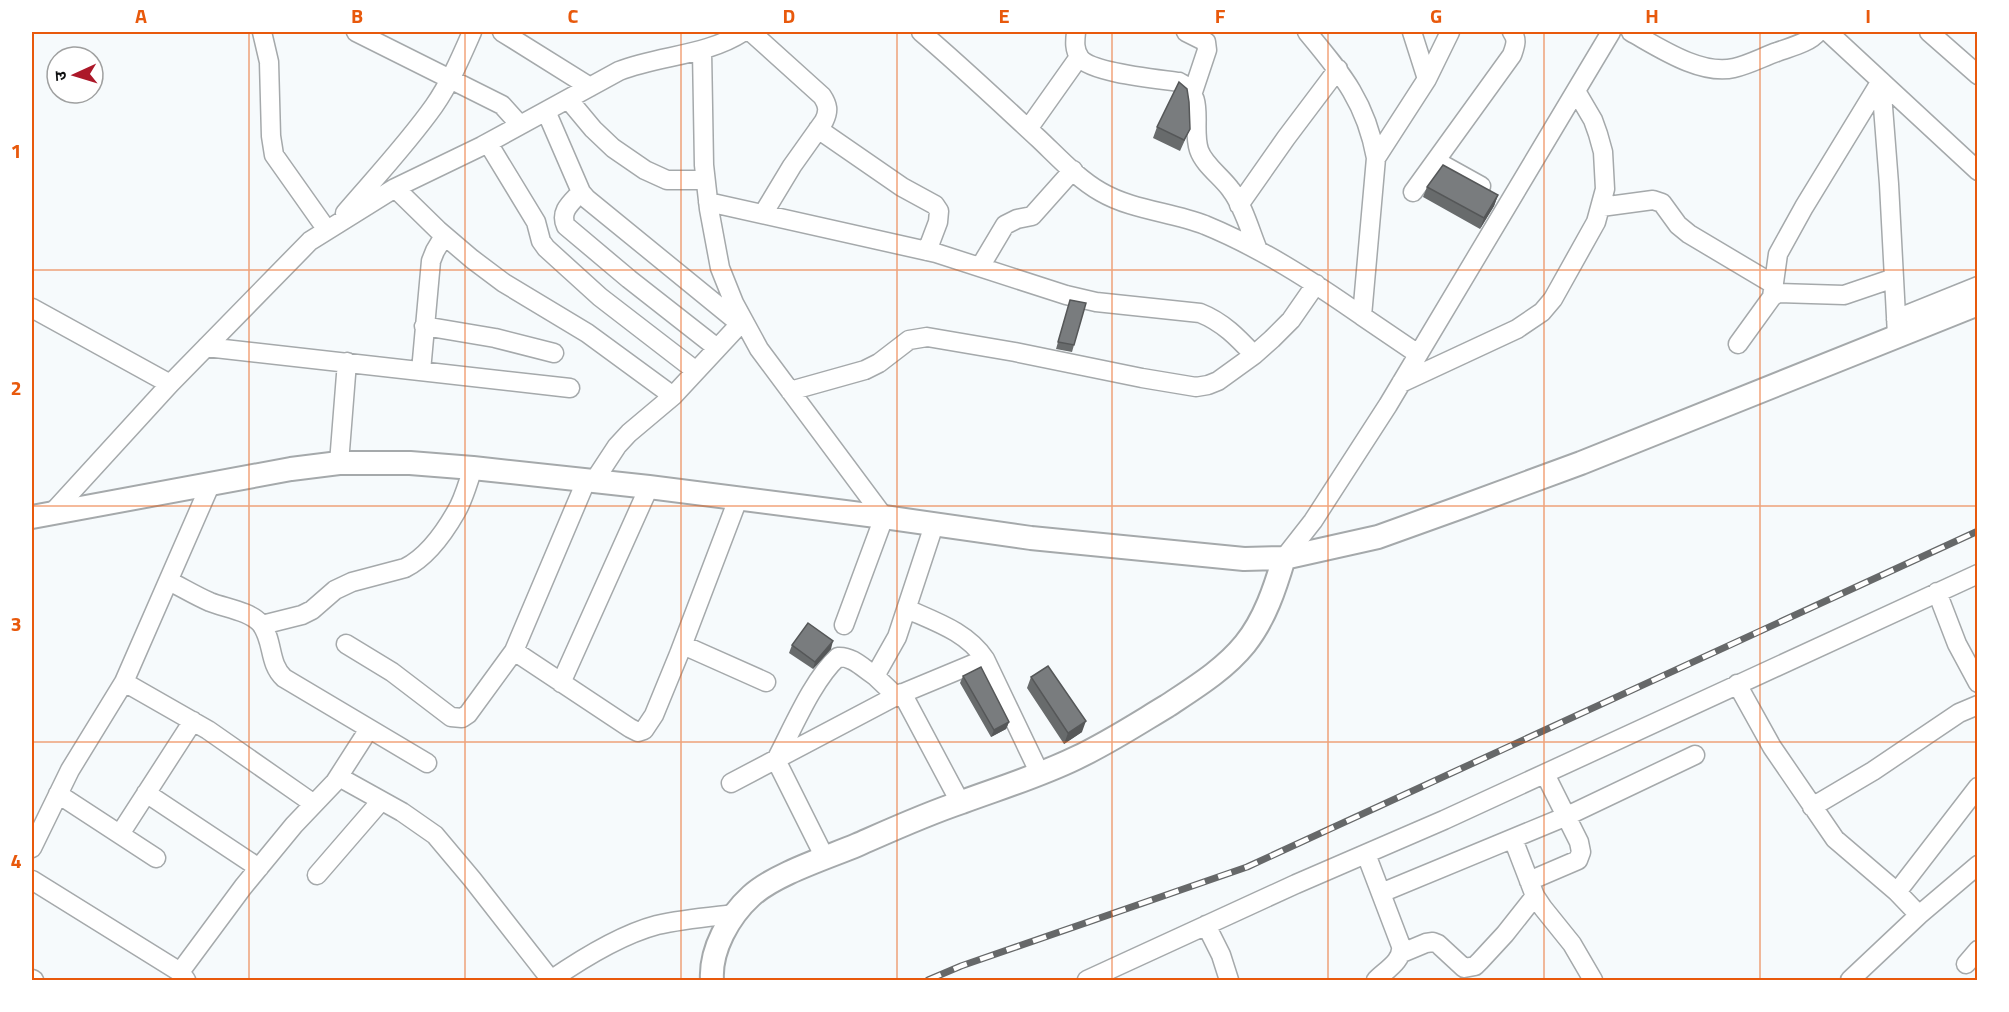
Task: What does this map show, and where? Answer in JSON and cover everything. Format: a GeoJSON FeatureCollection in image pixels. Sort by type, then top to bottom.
{"type":"FeatureCollection","features":[{"type":"Feature","properties":{"kind":"main road"},"geometry":{"type":"LineString","coordinates":[[42,515],[211,483],[339,463],[410,463],[649,487],[1031,538],[1244,559],[1284,558],[1378,537],[1467,506],[1581,463],[1897,327],[1977,304]]}},
{"type":"Feature","properties":{"kind":"main road"},"geometry":{"type":"LineString","coordinates":[[712,981],[714,956],[721,937],[735,914],[751,896],[772,883],[825,858],[960,802],[1007,787],[1077,758],[1128,730],[1223,666],[1245,644],[1262,618],[1274,591],[1284,558]]}},
{"type":"Feature","properties":{"kind":"street"},"geometry":{"type":"LineString","coordinates":[[262,32],[269,62],[271,136],[274,155],[331,228]]}},
{"type":"Feature","properties":{"kind":"street"},"geometry":{"type":"LineString","coordinates":[[356,32],[502,105],[520,125]]}},
{"type":"Feature","properties":{"kind":"street"},"geometry":{"type":"LineString","coordinates":[[331,228],[413,134],[435,104],[472,32]]}},
{"type":"Feature","properties":{"kind":"street"},"geometry":{"type":"LineString","coordinates":[[502,32],[521,36],[590,87]]}},
{"type":"Feature","properties":{"kind":"street"},"geometry":{"type":"LineString","coordinates":[[42,515],[310,241],[395,188],[488,143],[619,71],[640,63],[702,50],[743,32],[826,102],[828,114],[792,166],[763,214]]}},
{"type":"Feature","properties":{"kind":"street"},"geometry":{"type":"LineString","coordinates":[[921,32],[1100,192],[1205,225],[1258,250],[1316,284],[1371,324],[1418,354]]}},
{"type":"Feature","properties":{"kind":"street"},"geometry":{"type":"LineString","coordinates":[[1077,32],[1076,50],[1083,62],[1109,71],[1179,82],[1188,86],[1193,92],[1198,148],[1232,191],[1258,250]]}},
{"type":"Feature","properties":{"kind":"street"},"geometry":{"type":"LineString","coordinates":[[1186,32],[1206,42],[1207,50],[1193,92]]}},
{"type":"Feature","properties":{"kind":"street"},"geometry":{"type":"LineString","coordinates":[[1307,32],[1338,69],[1362,108],[1372,134],[1376,158],[1362,316]]}},
{"type":"Feature","properties":{"kind":"street"},"geometry":{"type":"LineString","coordinates":[[1412,32],[1427,79]]}},
{"type":"Feature","properties":{"kind":"street"},"geometry":{"type":"LineString","coordinates":[[1376,158],[1427,79],[1450,32]]}},
{"type":"Feature","properties":{"kind":"street"},"geometry":{"type":"LineString","coordinates":[[1413,192],[1512,55],[1516,45],[1512,32]]}},
{"type":"Feature","properties":{"kind":"street"},"geometry":{"type":"LineString","coordinates":[[1284,558],[1313,522],[1401,383],[1611,32]]}},
{"type":"Feature","properties":{"kind":"street"},"geometry":{"type":"LineString","coordinates":[[1631,32],[1697,65],[1719,70],[1734,68],[1799,44],[1818,32]]}},
{"type":"Feature","properties":{"kind":"street"},"geometry":{"type":"LineString","coordinates":[[1828,32],[1977,171]]}},
{"type":"Feature","properties":{"kind":"street"},"geometry":{"type":"LineString","coordinates":[[1929,32],[1977,75]]}},
{"type":"Feature","properties":{"kind":"street"},"geometry":{"type":"LineString","coordinates":[[702,50],[705,180],[720,268],[745,328],[884,517],[844,625]]}},
{"type":"Feature","properties":{"kind":"street"},"geometry":{"type":"LineString","coordinates":[[1028,129],[1079,57]]}},
{"type":"Feature","properties":{"kind":"street"},"geometry":{"type":"LineString","coordinates":[[1239,205],[1338,69]]}},
{"type":"Feature","properties":{"kind":"street"},"geometry":{"type":"LineString","coordinates":[[1881,81],[1897,327],[1977,286]]}},
{"type":"Feature","properties":{"kind":"street"},"geometry":{"type":"LineString","coordinates":[[1738,344],[1772,290],[1778,254],[1881,81]]}},
{"type":"Feature","properties":{"kind":"street"},"geometry":{"type":"LineString","coordinates":[[1401,383],[1517,329],[1542,312],[1553,299],[1596,222],[1605,180],[1602,152],[1593,120],[1576,91]]}},
{"type":"Feature","properties":{"kind":"street"},"geometry":{"type":"LineString","coordinates":[[568,99],[593,129],[613,148],[645,170],[667,180],[705,180]]}},
{"type":"Feature","properties":{"kind":"street"},"geometry":{"type":"LineString","coordinates":[[546,111],[581,192],[594,207],[745,328]]}},
{"type":"Feature","properties":{"kind":"street"},"geometry":{"type":"LineString","coordinates":[[818,129],[902,187],[935,205],[939,211],[938,222],[927,251]]}},
{"type":"Feature","properties":{"kind":"street"},"geometry":{"type":"LineString","coordinates":[[488,143],[536,222],[538,234],[546,248],[600,297],[696,371]]}},
{"type":"Feature","properties":{"kind":"street"},"geometry":{"type":"LineString","coordinates":[[1436,160],[1509,201]]}},
{"type":"Feature","properties":{"kind":"street"},"geometry":{"type":"LineString","coordinates":[[980,267],[1005,225],[1017,219],[1032,216],[1073,170]]}},
{"type":"Feature","properties":{"kind":"street"},"geometry":{"type":"LineString","coordinates":[[395,188],[444,236],[504,283],[587,333],[673,396]]}},
{"type":"Feature","properties":{"kind":"street"},"geometry":{"type":"LineString","coordinates":[[581,192],[565,209],[563,216],[566,226],[717,348]]}},
{"type":"Feature","properties":{"kind":"street"},"geometry":{"type":"LineString","coordinates":[[1601,207],[1653,200],[1662,203],[1673,220],[1689,234],[1778,293],[1844,295],[1894,278]]}},
{"type":"Feature","properties":{"kind":"street"},"geometry":{"type":"LineString","coordinates":[[708,202],[927,251],[1055,292],[1096,302],[1200,313],[1232,331],[1254,355]]}},
{"type":"Feature","properties":{"kind":"street"},"geometry":{"type":"LineString","coordinates":[[421,371],[431,261],[444,236]]}},
{"type":"Feature","properties":{"kind":"street"},"geometry":{"type":"LineString","coordinates":[[790,391],[865,370],[879,363],[909,340],[918,337],[956,341],[1196,387],[1208,385],[1218,381],[1254,355],[1291,320],[1316,284]]}},
{"type":"Feature","properties":{"kind":"street"},"geometry":{"type":"LineString","coordinates":[[32,308],[170,384]]}},
{"type":"Feature","properties":{"kind":"street"},"geometry":{"type":"LineString","coordinates":[[424,326],[495,338],[554,353]]}},
{"type":"Feature","properties":{"kind":"street"},"geometry":{"type":"LineString","coordinates":[[346,644],[392,672],[451,717],[462,718],[473,709],[514,651],[590,481],[629,433],[673,396],[717,348],[745,328]]}},
{"type":"Feature","properties":{"kind":"street"},"geometry":{"type":"LineString","coordinates":[[206,346],[570,388]]}},
{"type":"Feature","properties":{"kind":"street"},"geometry":{"type":"LineString","coordinates":[[339,463],[347,362]]}},
{"type":"Feature","properties":{"kind":"street"},"geometry":{"type":"LineString","coordinates":[[262,625],[302,615],[312,610],[335,590],[352,582],[414,564],[429,550],[457,511],[473,468]]}},
{"type":"Feature","properties":{"kind":"street"},"geometry":{"type":"LineString","coordinates":[[32,848],[70,770],[124,682],[211,483]]}},
{"type":"Feature","properties":{"kind":"street"},"geometry":{"type":"LineString","coordinates":[[561,683],[649,487]]}},
{"type":"Feature","properties":{"kind":"street"},"geometry":{"type":"LineString","coordinates":[[514,651],[638,732],[644,730],[654,715],[683,645],[738,499]]}},
{"type":"Feature","properties":{"kind":"street"},"geometry":{"type":"LineString","coordinates":[[875,675],[897,637],[934,525]]}},
{"type":"Feature","properties":{"kind":"street"},"geometry":{"type":"LineString","coordinates":[[1092,979],[1545,774],[1977,574]]}},
{"type":"Feature","properties":{"kind":"street"},"geometry":{"type":"LineString","coordinates":[[169,580],[213,603],[256,620],[268,636],[276,671],[284,678],[427,763]]}},
{"type":"Feature","properties":{"kind":"street"},"geometry":{"type":"LineString","coordinates":[[1937,592],[1957,644],[1977,683]]}},
{"type":"Feature","properties":{"kind":"street"},"geometry":{"type":"LineString","coordinates":[[907,609],[968,639],[978,648],[1040,774]]}},
{"type":"Feature","properties":{"kind":"street"},"geometry":{"type":"LineString","coordinates":[[683,645],[766,682]]}},
{"type":"Feature","properties":{"kind":"street"},"geometry":{"type":"LineString","coordinates":[[776,760],[827,669],[837,657],[845,657],[875,675],[899,695],[960,802]]}},
{"type":"Feature","properties":{"kind":"street"},"geometry":{"type":"LineString","coordinates":[[731,783],[858,714],[985,659]]}},
{"type":"Feature","properties":{"kind":"street"},"geometry":{"type":"LineString","coordinates":[[124,682],[193,721],[314,804]]}},
{"type":"Feature","properties":{"kind":"street"},"geometry":{"type":"LineString","coordinates":[[1737,684],[1772,747],[1835,839],[1919,915]]}},
{"type":"Feature","properties":{"kind":"street"},"geometry":{"type":"LineString","coordinates":[[1812,807],[1873,771],[1959,713],[1977,705]]}},
{"type":"Feature","properties":{"kind":"street"},"geometry":{"type":"LineString","coordinates":[[120,834],[193,721]]}},
{"type":"Feature","properties":{"kind":"street"},"geometry":{"type":"LineString","coordinates":[[32,880],[183,976],[220,916],[339,777],[369,729]]}},
{"type":"Feature","properties":{"kind":"street"},"geometry":{"type":"LineString","coordinates":[[1381,893],[1513,840],[1695,755]]}},
{"type":"Feature","properties":{"kind":"street"},"geometry":{"type":"LineString","coordinates":[[776,760],[825,858]]}},
{"type":"Feature","properties":{"kind":"street"},"geometry":{"type":"LineString","coordinates":[[1402,953],[1433,942],[1464,968],[1477,973],[1505,934],[1532,889],[1578,860],[1581,852],[1580,842],[1545,774]]}},
{"type":"Feature","properties":{"kind":"street"},"geometry":{"type":"LineString","coordinates":[[339,777],[419,822],[435,835],[551,980],[639,931],[680,920],[735,914]]}},
{"type":"Feature","properties":{"kind":"street"},"geometry":{"type":"LineString","coordinates":[[1896,892],[1977,787]]}},
{"type":"Feature","properties":{"kind":"street"},"geometry":{"type":"LineString","coordinates":[[146,793],[259,868]]}},
{"type":"Feature","properties":{"kind":"street"},"geometry":{"type":"LineString","coordinates":[[58,794],[156,858]]}},
{"type":"Feature","properties":{"kind":"street"},"geometry":{"type":"LineString","coordinates":[[317,875],[381,801]]}},
{"type":"Feature","properties":{"kind":"street"},"geometry":{"type":"LineString","coordinates":[[1513,840],[1532,889],[1543,908],[1572,944],[1593,981]]}},
{"type":"Feature","properties":{"kind":"street"},"geometry":{"type":"LineString","coordinates":[[1366,854],[1402,953],[1398,960],[1376,981]]}},
{"type":"Feature","properties":{"kind":"street"},"geometry":{"type":"LineString","coordinates":[[1850,981],[1919,915],[1977,865]]}},
{"type":"Feature","properties":{"kind":"street"},"geometry":{"type":"LineString","coordinates":[[1206,926],[1221,955],[1229,981]]}},
{"type":"Feature","properties":{"kind":"building"},"geometry":{"type":"Polygon","coordinates":[[[1179,82],[1187,89],[1189,102],[1190,129],[1184,140],[1157,127],[1179,82]]]}},
{"type":"Feature","properties":{"kind":"building"},"geometry":{"type":"Polygon","coordinates":[[[1443,165],[1498,195],[1484,218],[1427,187],[1443,165]]]}},
{"type":"Feature","properties":{"kind":"building"},"geometry":{"type":"Polygon","coordinates":[[[1070,300],[1086,303],[1074,345],[1058,342],[1070,300]]]}},
{"type":"Feature","properties":{"kind":"building"},"geometry":{"type":"Polygon","coordinates":[[[808,623],[833,641],[815,662],[792,645],[808,623]]]}},
{"type":"Feature","properties":{"kind":"building"},"geometry":{"type":"Polygon","coordinates":[[[1048,666],[1086,721],[1068,733],[1031,677],[1048,666]]]}},
{"type":"Feature","properties":{"kind":"building"},"geometry":{"type":"Polygon","coordinates":[[[981,667],[1009,722],[994,730],[963,676],[981,667]]]}},
{"type":"Feature","properties":{"kind":"railway"},"geometry":{"type":"LineString","coordinates":[[928,980],[961,966],[1247,867],[1978,531]]}}]}
